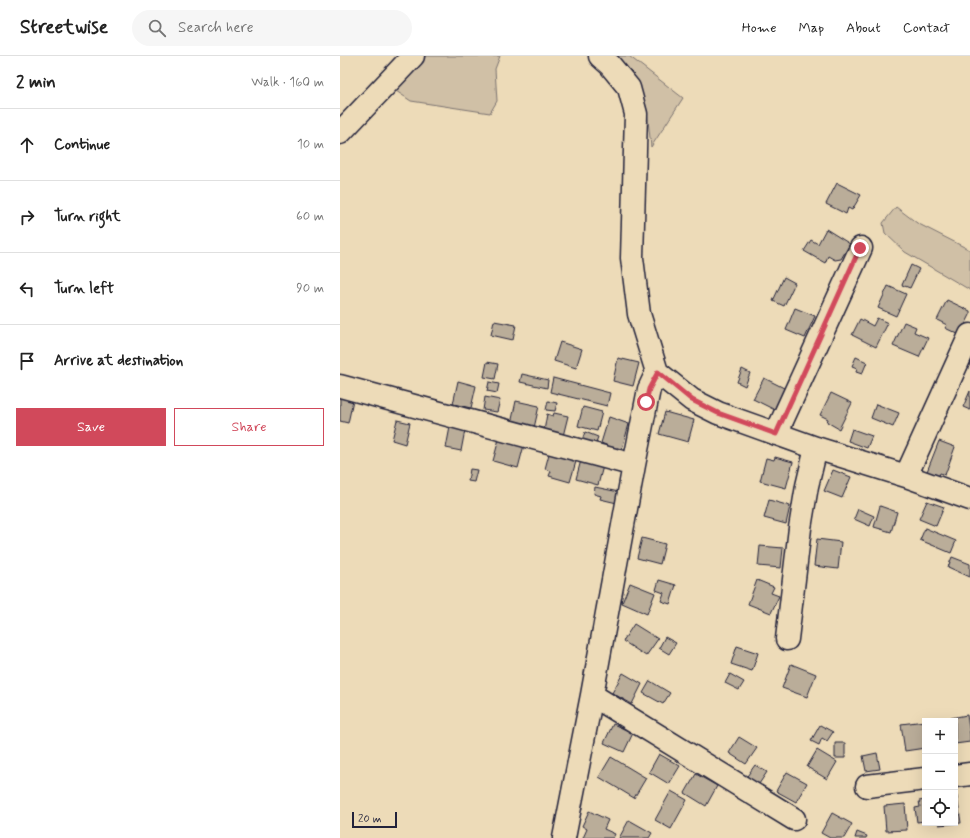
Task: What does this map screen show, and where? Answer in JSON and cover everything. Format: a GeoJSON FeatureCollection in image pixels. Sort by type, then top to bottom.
{"type":"FeatureCollection","features":[{"type":"Feature","properties":{"kind":"street"},"geometry":{"type":"LineString","coordinates":[[340,134],[413,56]]}},
{"type":"Feature","properties":{"kind":"street"},"geometry":{"type":"LineString","coordinates":[[600,56],[610,65],[629,88],[636,114],[632,258],[639,314],[658,372],[692,400],[718,413],[816,448],[906,476],[970,499]]}},
{"type":"Feature","properties":{"kind":"street"},"geometry":{"type":"LineString","coordinates":[[776,434],[860,248]]}},
{"type":"Feature","properties":{"kind":"street"},"geometry":{"type":"LineString","coordinates":[[906,476],[970,335]]}},
{"type":"Feature","properties":{"kind":"street"},"geometry":{"type":"LineString","coordinates":[[564,838],[649,389],[658,372]]}},
{"type":"Feature","properties":{"kind":"street"},"geometry":{"type":"LineString","coordinates":[[340,386],[634,465]]}},
{"type":"Feature","properties":{"kind":"street"},"geometry":{"type":"LineString","coordinates":[[787,639],[800,528],[807,486],[816,448]]}},
{"type":"Feature","properties":{"kind":"street"},"geometry":{"type":"LineString","coordinates":[[592,695],[794,819]]}},
{"type":"Feature","properties":{"kind":"street"},"geometry":{"type":"LineString","coordinates":[[958,776],[970,774]]}},
{"type":"Feature","properties":{"kind":"street"},"geometry":{"type":"LineString","coordinates":[[867,786],[922,779]]}},
{"type":"Feature","properties":{"kind":"shaded area"},"geometry":{"type":"Polygon","coordinates":[[[424,56],[500,56],[495,69],[497,101],[490,113],[411,101],[393,89],[424,56]]]}},
{"type":"Feature","properties":{"kind":"shaded area"},"geometry":{"type":"Polygon","coordinates":[[[612,56],[629,56],[683,98],[651,147],[647,111],[637,98],[612,56]]]}},
{"type":"Feature","properties":{"kind":"shaded area"},"geometry":{"type":"Polygon","coordinates":[[[896,207],[917,223],[970,250],[970,290],[905,252],[885,233],[883,223],[896,207]]]}},
{"type":"Feature","properties":{"kind":"building"},"geometry":{"type":"Polygon","coordinates":[[[837,183],[861,195],[852,210],[848,208],[846,214],[826,204],[837,183]]]}},
{"type":"Feature","properties":{"kind":"building"},"geometry":{"type":"Polygon","coordinates":[[[826,229],[850,244],[841,259],[835,260],[828,256],[825,263],[804,251],[811,240],[818,244],[826,229]]]}},
{"type":"Feature","properties":{"kind":"building"},"geometry":{"type":"Polygon","coordinates":[[[911,265],[919,269],[910,288],[902,285],[911,265]]]}},
{"type":"Feature","properties":{"kind":"building"},"geometry":{"type":"Polygon","coordinates":[[[784,277],[795,283],[784,306],[773,301],[784,277]]]}},
{"type":"Feature","properties":{"kind":"building"},"geometry":{"type":"Polygon","coordinates":[[[888,286],[906,294],[896,316],[878,308],[888,286]]]}},
{"type":"Feature","properties":{"kind":"building"},"geometry":{"type":"Polygon","coordinates":[[[947,300],[970,311],[970,315],[960,335],[945,328],[947,325],[937,320],[947,300]]]}},
{"type":"Feature","properties":{"kind":"building"},"geometry":{"type":"Polygon","coordinates":[[[795,308],[815,316],[805,338],[786,330],[795,308]]]}},
{"type":"Feature","properties":{"kind":"building"},"geometry":{"type":"Polygon","coordinates":[[[877,318],[888,323],[876,347],[852,335],[860,319],[873,326],[877,318]]]}},
{"type":"Feature","properties":{"kind":"building"},"geometry":{"type":"Polygon","coordinates":[[[494,321],[516,325],[513,340],[491,335],[494,321]]]}},
{"type":"Feature","properties":{"kind":"building"},"geometry":{"type":"Polygon","coordinates":[[[904,322],[916,327],[914,332],[928,338],[919,357],[893,346],[904,322]]]}},
{"type":"Feature","properties":{"kind":"building"},"geometry":{"type":"Polygon","coordinates":[[[560,342],[582,349],[576,368],[554,361],[560,342]]]}},
{"type":"Feature","properties":{"kind":"building"},"geometry":{"type":"Polygon","coordinates":[[[856,357],[867,362],[862,374],[856,372],[857,368],[852,366],[856,357]]]}},
{"type":"Feature","properties":{"kind":"building"},"geometry":{"type":"Polygon","coordinates":[[[618,358],[639,363],[633,386],[613,381],[618,358]]]}},
{"type":"Feature","properties":{"kind":"building"},"geometry":{"type":"Polygon","coordinates":[[[487,362],[498,364],[495,379],[484,377],[487,362]]]}},
{"type":"Feature","properties":{"kind":"building"},"geometry":{"type":"Polygon","coordinates":[[[742,369],[750,373],[745,386],[737,382],[742,369]]]}},
{"type":"Feature","properties":{"kind":"building"},"geometry":{"type":"Polygon","coordinates":[[[522,374],[548,380],[547,388],[520,382],[522,374]]]}},
{"type":"Feature","properties":{"kind":"building"},"geometry":{"type":"Polygon","coordinates":[[[553,378],[610,393],[607,406],[550,392],[553,378]]]}},
{"type":"Feature","properties":{"kind":"building"},"geometry":{"type":"Polygon","coordinates":[[[764,378],[786,389],[775,410],[753,399],[764,378]]]}},
{"type":"Feature","properties":{"kind":"building"},"geometry":{"type":"Polygon","coordinates":[[[458,381],[476,386],[471,408],[453,404],[458,381]]]}},
{"type":"Feature","properties":{"kind":"building"},"geometry":{"type":"Polygon","coordinates":[[[489,382],[499,384],[497,393],[487,391],[489,382]]]}},
{"type":"Feature","properties":{"kind":"building"},"geometry":{"type":"Polygon","coordinates":[[[970,391],[970,410],[963,407],[970,391]]]}},
{"type":"Feature","properties":{"kind":"building"},"geometry":{"type":"Polygon","coordinates":[[[831,393],[852,403],[839,429],[827,422],[828,419],[820,415],[831,393]]]}},
{"type":"Feature","properties":{"kind":"building"},"geometry":{"type":"Polygon","coordinates":[[[340,397],[353,400],[348,423],[340,421],[340,397]]]}},
{"type":"Feature","properties":{"kind":"building"},"geometry":{"type":"Polygon","coordinates":[[[485,397],[500,400],[497,412],[483,410],[485,397]]]}},
{"type":"Feature","properties":{"kind":"building"},"geometry":{"type":"Polygon","coordinates":[[[516,401],[539,406],[534,428],[511,424],[516,401]]]}},
{"type":"Feature","properties":{"kind":"building"},"geometry":{"type":"Polygon","coordinates":[[[548,401],[557,403],[555,411],[546,410],[548,401]]]}},
{"type":"Feature","properties":{"kind":"building"},"geometry":{"type":"Polygon","coordinates":[[[876,404],[899,413],[893,427],[871,418],[876,404]]]}},
{"type":"Feature","properties":{"kind":"building"},"geometry":{"type":"Polygon","coordinates":[[[583,407],[602,412],[597,431],[578,426],[583,407]]]}},
{"type":"Feature","properties":{"kind":"building"},"geometry":{"type":"Polygon","coordinates":[[[665,412],[694,420],[688,442],[659,434],[665,412]]]}},
{"type":"Feature","properties":{"kind":"building"},"geometry":{"type":"Polygon","coordinates":[[[554,413],[568,416],[563,436],[544,431],[547,414],[553,416],[554,413]]]}},
{"type":"Feature","properties":{"kind":"building"},"geometry":{"type":"Polygon","coordinates":[[[609,417],[629,424],[622,449],[617,448],[616,451],[605,448],[606,445],[601,443],[609,417]]]}},
{"type":"Feature","properties":{"kind":"building"},"geometry":{"type":"Polygon","coordinates":[[[397,420],[410,423],[405,444],[392,440],[397,420]]]}},
{"type":"Feature","properties":{"kind":"building"},"geometry":{"type":"Polygon","coordinates":[[[450,427],[465,430],[461,451],[446,448],[450,427]]]}},
{"type":"Feature","properties":{"kind":"building"},"geometry":{"type":"Polygon","coordinates":[[[852,429],[872,436],[867,448],[848,441],[852,429]]]}},
{"type":"Feature","properties":{"kind":"building"},"geometry":{"type":"Polygon","coordinates":[[[585,432],[598,437],[594,448],[581,443],[585,432]]]}},
{"type":"Feature","properties":{"kind":"building"},"geometry":{"type":"Polygon","coordinates":[[[499,439],[524,445],[518,468],[493,461],[499,439]]]}},
{"type":"Feature","properties":{"kind":"building"},"geometry":{"type":"Polygon","coordinates":[[[939,441],[955,447],[945,475],[940,473],[938,478],[926,474],[939,441]]]}},
{"type":"Feature","properties":{"kind":"building"},"geometry":{"type":"Polygon","coordinates":[[[550,450],[577,458],[570,482],[549,476],[551,471],[545,469],[550,450]]]}},
{"type":"Feature","properties":{"kind":"building"},"geometry":{"type":"Polygon","coordinates":[[[775,457],[793,462],[786,488],[760,481],[766,458],[774,460],[775,457]]]}},
{"type":"Feature","properties":{"kind":"building"},"geometry":{"type":"Polygon","coordinates":[[[581,460],[603,466],[598,485],[576,479],[581,460]]]}},
{"type":"Feature","properties":{"kind":"building"},"geometry":{"type":"Polygon","coordinates":[[[470,469],[477,470],[474,482],[468,481],[470,469]]]}},
{"type":"Feature","properties":{"kind":"building"},"geometry":{"type":"Polygon","coordinates":[[[833,470],[851,477],[842,498],[824,491],[833,470]]]}},
{"type":"Feature","properties":{"kind":"building"},"geometry":{"type":"Polygon","coordinates":[[[595,487],[619,492],[617,503],[600,499],[601,496],[594,494],[595,487]]]}},
{"type":"Feature","properties":{"kind":"building"},"geometry":{"type":"Polygon","coordinates":[[[769,500],[790,506],[786,524],[764,518],[769,500]]]}},
{"type":"Feature","properties":{"kind":"building"},"geometry":{"type":"Polygon","coordinates":[[[927,501],[944,507],[936,526],[919,519],[927,501]]]}},
{"type":"Feature","properties":{"kind":"building"},"geometry":{"type":"Polygon","coordinates":[[[880,506],[897,512],[891,532],[874,527],[880,506]]]}},
{"type":"Feature","properties":{"kind":"building"},"geometry":{"type":"Polygon","coordinates":[[[858,509],[874,516],[870,526],[854,519],[858,509]]]}},
{"type":"Feature","properties":{"kind":"building"},"geometry":{"type":"Polygon","coordinates":[[[925,528],[956,541],[951,553],[920,540],[925,528]]]}},
{"type":"Feature","properties":{"kind":"building"},"geometry":{"type":"Polygon","coordinates":[[[642,538],[665,544],[660,564],[637,558],[642,538]]]}},
{"type":"Feature","properties":{"kind":"building"},"geometry":{"type":"Polygon","coordinates":[[[817,539],[841,542],[838,569],[814,566],[817,539]]]}},
{"type":"Feature","properties":{"kind":"building"},"geometry":{"type":"Polygon","coordinates":[[[760,546],[783,548],[781,568],[758,566],[760,546]]]}},
{"type":"Feature","properties":{"kind":"building"},"geometry":{"type":"Polygon","coordinates":[[[952,557],[970,564],[970,577],[948,567],[952,557]]]}},
{"type":"Feature","properties":{"kind":"building"},"geometry":{"type":"Polygon","coordinates":[[[659,580],[676,585],[670,604],[661,601],[664,593],[656,590],[659,580]]]}},
{"type":"Feature","properties":{"kind":"building"},"geometry":{"type":"Polygon","coordinates":[[[757,580],[774,587],[771,593],[779,596],[771,613],[748,604],[757,580]]]}},
{"type":"Feature","properties":{"kind":"building"},"geometry":{"type":"Polygon","coordinates":[[[630,583],[655,593],[647,614],[622,603],[630,583]]]}},
{"type":"Feature","properties":{"kind":"building"},"geometry":{"type":"Polygon","coordinates":[[[634,624],[658,639],[646,656],[623,641],[634,624]]]}},
{"type":"Feature","properties":{"kind":"building"},"geometry":{"type":"Polygon","coordinates":[[[665,637],[676,643],[669,654],[659,648],[665,637]]]}},
{"type":"Feature","properties":{"kind":"building"},"geometry":{"type":"Polygon","coordinates":[[[737,646],[758,653],[752,671],[731,664],[737,646]]]}},
{"type":"Feature","properties":{"kind":"building"},"geometry":{"type":"Polygon","coordinates":[[[791,664],[816,674],[807,697],[782,688],[791,664]]]}},
{"type":"Feature","properties":{"kind":"building"},"geometry":{"type":"Polygon","coordinates":[[[623,673],[642,684],[632,704],[612,693],[623,673]]]}},
{"type":"Feature","properties":{"kind":"building"},"geometry":{"type":"Polygon","coordinates":[[[730,674],[744,682],[739,690],[725,683],[730,674]]]}},
{"type":"Feature","properties":{"kind":"building"},"geometry":{"type":"Polygon","coordinates":[[[650,681],[670,693],[663,704],[643,693],[650,681]]]}},
{"type":"Feature","properties":{"kind":"building"},"geometry":{"type":"Polygon","coordinates":[[[967,715],[970,742],[958,744],[958,718],[950,718],[967,715]]]}},
{"type":"Feature","properties":{"kind":"building"},"geometry":{"type":"Polygon","coordinates":[[[922,721],[922,748],[905,751],[901,724],[922,721]]]}},
{"type":"Feature","properties":{"kind":"building"},"geometry":{"type":"Polygon","coordinates":[[[613,724],[633,733],[624,752],[604,743],[613,724]]]}},
{"type":"Feature","properties":{"kind":"building"},"geometry":{"type":"Polygon","coordinates":[[[820,725],[833,732],[827,741],[822,738],[819,745],[811,741],[820,725]]]}},
{"type":"Feature","properties":{"kind":"building"},"geometry":{"type":"Polygon","coordinates":[[[739,737],[757,748],[746,764],[729,753],[739,737]]]}},
{"type":"Feature","properties":{"kind":"building"},"geometry":{"type":"Polygon","coordinates":[[[835,743],[845,743],[845,758],[835,758],[835,743]]]}},
{"type":"Feature","properties":{"kind":"building"},"geometry":{"type":"Polygon","coordinates":[[[817,750],[837,762],[827,779],[807,767],[817,750]]]}},
{"type":"Feature","properties":{"kind":"building"},"geometry":{"type":"Polygon","coordinates":[[[877,753],[880,769],[866,771],[863,756],[877,753]]]}},
{"type":"Feature","properties":{"kind":"building"},"geometry":{"type":"Polygon","coordinates":[[[659,754],[680,766],[669,784],[649,772],[659,754]]]}},
{"type":"Feature","properties":{"kind":"building"},"geometry":{"type":"Polygon","coordinates":[[[611,757],[646,778],[634,798],[599,777],[611,757]]]}},
{"type":"Feature","properties":{"kind":"building"},"geometry":{"type":"Polygon","coordinates":[[[755,765],[767,772],[757,787],[745,779],[755,765]]]}},
{"type":"Feature","properties":{"kind":"building"},"geometry":{"type":"Polygon","coordinates":[[[787,772],[807,783],[796,802],[776,791],[787,772]]]}},
{"type":"Feature","properties":{"kind":"building"},"geometry":{"type":"Polygon","coordinates":[[[696,774],[717,786],[706,806],[685,793],[696,774]]]}},
{"type":"Feature","properties":{"kind":"building"},"geometry":{"type":"Polygon","coordinates":[[[671,791],[687,800],[671,829],[655,820],[671,791]]]}},
{"type":"Feature","properties":{"kind":"building"},"geometry":{"type":"Polygon","coordinates":[[[922,800],[922,821],[917,822],[915,808],[920,807],[919,801],[922,800]]]}},
{"type":"Feature","properties":{"kind":"building"},"geometry":{"type":"Polygon","coordinates":[[[958,803],[961,823],[958,823],[958,803]]]}},
{"type":"Feature","properties":{"kind":"building"},"geometry":{"type":"Polygon","coordinates":[[[905,804],[907,830],[886,831],[884,806],[905,804]]]}},
{"type":"Feature","properties":{"kind":"building"},"geometry":{"type":"Polygon","coordinates":[[[589,811],[608,820],[604,829],[615,834],[613,838],[583,838],[587,829],[582,826],[589,811]]]}},
{"type":"Feature","properties":{"kind":"building"},"geometry":{"type":"Polygon","coordinates":[[[832,813],[852,824],[844,838],[830,838],[821,833],[832,813]]]}},
{"type":"Feature","properties":{"kind":"building"},"geometry":{"type":"Polygon","coordinates":[[[629,820],[652,833],[649,838],[619,838],[629,820]]]}},
{"type":"Feature","properties":{"kind":"building"},"geometry":{"type":"Polygon","coordinates":[[[857,832],[867,836],[866,838],[855,838],[857,832]]]}},
{"type":"Feature","properties":{"kind":"route"},"geometry":{"type":"LineString","coordinates":[[646,402],[649,389],[658,372],[692,400],[718,413],[776,434],[860,248]]}}]}
